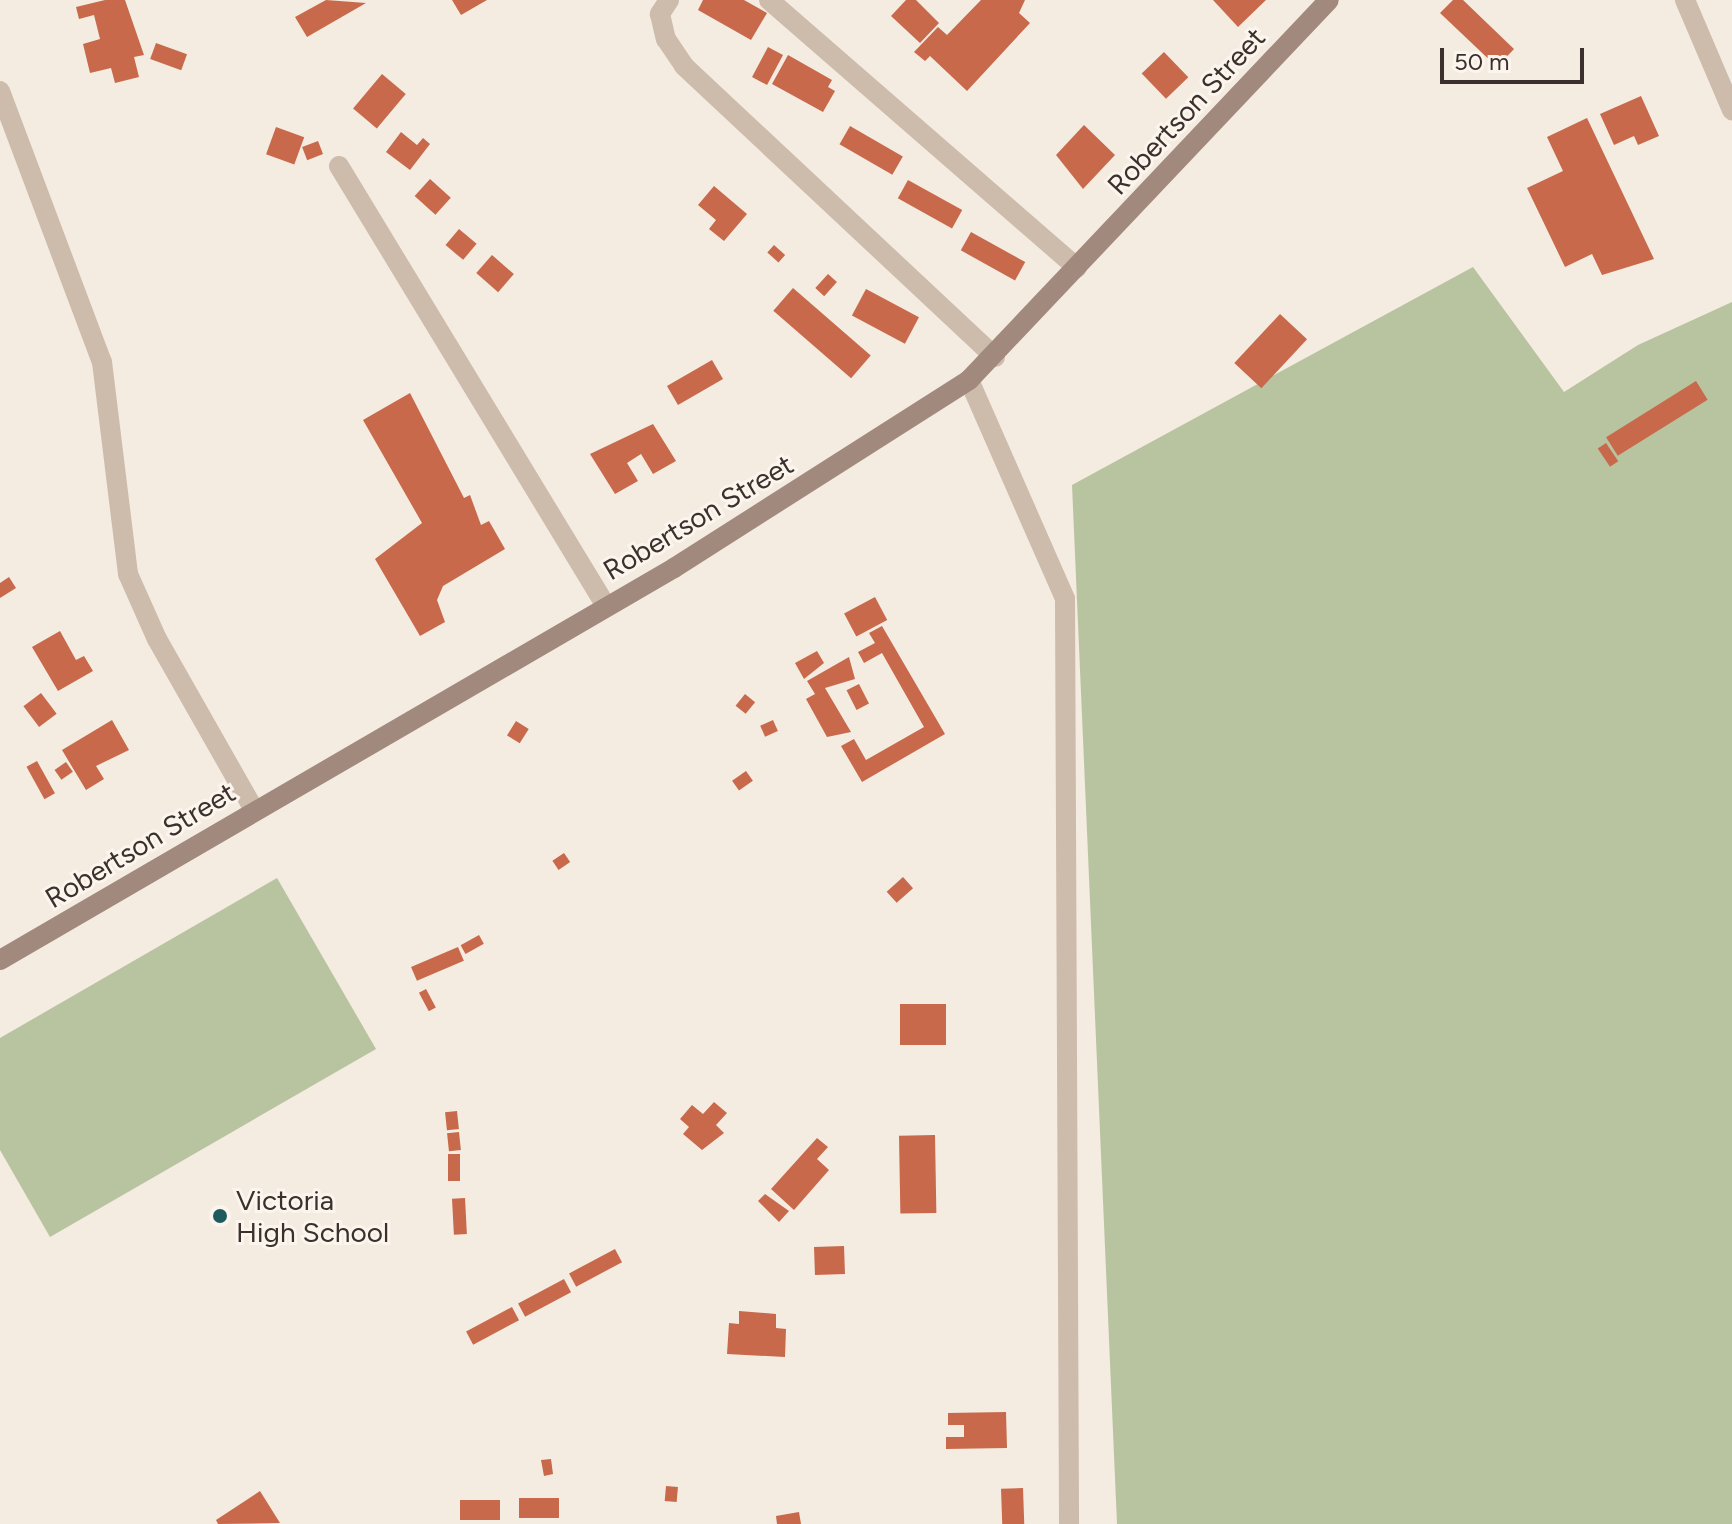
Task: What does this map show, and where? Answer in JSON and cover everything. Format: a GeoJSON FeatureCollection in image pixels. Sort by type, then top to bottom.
{"type":"FeatureCollection","features":[{"type":"Feature","properties":{"kind":"street"},"geometry":{"type":"LineString","coordinates":[[669,0],[660,14],[666,39],[684,66],[995,357]]}},
{"type":"Feature","properties":{"kind":"street"},"geometry":{"type":"LineString","coordinates":[[769,0],[1077,268]]}},
{"type":"Feature","properties":{"kind":"street","name":"Robertson Street"},"geometry":{"type":"LineString","coordinates":[[0,960],[606,606],[969,380],[995,357],[1329,0]]}},
{"type":"Feature","properties":{"kind":"street"},"geometry":{"type":"LineString","coordinates":[[1688,1],[1732,110]]}},
{"type":"Feature","properties":{"kind":"street"},"geometry":{"type":"LineString","coordinates":[[0,91],[102,362],[128,574],[157,639],[254,810]]}},
{"type":"Feature","properties":{"kind":"street"},"geometry":{"type":"LineString","coordinates":[[339,166],[606,606]]}},
{"type":"Feature","properties":{"kind":"street"},"geometry":{"type":"LineString","coordinates":[[969,380],[1065,599],[1069,1524]]}},
{"type":"Feature","properties":{"kind":"green space"},"geometry":{"type":"Polygon","coordinates":[[[1473,267],[1564,392],[1638,345],[1732,302],[1732,1524],[1117,1524],[1072,485],[1473,267]]]}},
{"type":"Feature","properties":{"kind":"green space"},"geometry":{"type":"Polygon","coordinates":[[[277,878],[376,1049],[50,1237],[0,1150],[0,1038],[277,878]]]}},
{"type":"Feature","properties":{"kind":"building"},"geometry":{"type":"Polygon","coordinates":[[[105,0],[125,0],[144,55],[134,57],[139,77],[115,83],[111,68],[90,73],[83,44],[100,39],[94,15],[79,19],[76,7],[105,0]]]}},
{"type":"Feature","properties":{"kind":"building"},"geometry":{"type":"Polygon","coordinates":[[[326,0],[366,3],[307,37],[295,17],[326,0]]]}},
{"type":"Feature","properties":{"kind":"building"},"geometry":{"type":"Polygon","coordinates":[[[452,0],[487,0],[461,15],[452,0]]]}},
{"type":"Feature","properties":{"kind":"building"},"geometry":{"type":"Polygon","coordinates":[[[703,0],[744,0],[767,13],[751,40],[698,10],[703,0]]]}},
{"type":"Feature","properties":{"kind":"building"},"geometry":{"type":"Polygon","coordinates":[[[906,0],[916,0],[939,23],[920,43],[891,16],[906,0]]]}},
{"type":"Feature","properties":{"kind":"building"},"geometry":{"type":"Polygon","coordinates":[[[981,0],[1025,0],[1019,13],[1030,23],[967,91],[930,56],[925,61],[914,52],[938,27],[947,35],[981,0]]]}},
{"type":"Feature","properties":{"kind":"building"},"geometry":{"type":"Polygon","coordinates":[[[1213,0],[1266,0],[1238,27],[1213,0]]]}},
{"type":"Feature","properties":{"kind":"building"},"geometry":{"type":"Polygon","coordinates":[[[1453,0],[1463,0],[1514,49],[1497,67],[1440,13],[1453,0]]]}},
{"type":"Feature","properties":{"kind":"building"},"geometry":{"type":"Polygon","coordinates":[[[156,43],[187,54],[181,70],[150,59],[156,43]]]}},
{"type":"Feature","properties":{"kind":"building"},"geometry":{"type":"Polygon","coordinates":[[[768,47],[783,55],[767,85],[752,77],[768,47]]]}},
{"type":"Feature","properties":{"kind":"building"},"geometry":{"type":"Polygon","coordinates":[[[1164,52],[1188,77],[1166,99],[1142,74],[1164,52]]]}},
{"type":"Feature","properties":{"kind":"building"},"geometry":{"type":"Polygon","coordinates":[[[788,55],[832,80],[828,87],[835,91],[823,112],[772,84],[788,55]]]}},
{"type":"Feature","properties":{"kind":"building"},"geometry":{"type":"Polygon","coordinates":[[[382,74],[406,94],[377,128],[353,108],[382,74]]]}},
{"type":"Feature","properties":{"kind":"building"},"geometry":{"type":"Polygon","coordinates":[[[1641,96],[1659,136],[1638,145],[1634,136],[1614,145],[1600,114],[1641,96]]]}},
{"type":"Feature","properties":{"kind":"building"},"geometry":{"type":"Polygon","coordinates":[[[1587,118],[1654,259],[1602,275],[1592,254],[1565,267],[1527,188],[1563,171],[1547,137],[1587,118]]]}},
{"type":"Feature","properties":{"kind":"building"},"geometry":{"type":"Polygon","coordinates":[[[1084,125],[1115,155],[1083,189],[1056,155],[1084,125]]]}},
{"type":"Feature","properties":{"kind":"building"},"geometry":{"type":"Polygon","coordinates":[[[850,126],[903,156],[892,175],[840,144],[850,126]]]}},
{"type":"Feature","properties":{"kind":"building"},"geometry":{"type":"Polygon","coordinates":[[[276,127],[304,137],[294,165],[266,154],[276,127]]]}},
{"type":"Feature","properties":{"kind":"building"},"geometry":{"type":"Polygon","coordinates":[[[401,132],[417,145],[423,138],[430,144],[410,170],[386,152],[401,132]]]}},
{"type":"Feature","properties":{"kind":"building"},"geometry":{"type":"Polygon","coordinates":[[[318,141],[323,154],[307,160],[302,147],[318,141]]]}},
{"type":"Feature","properties":{"kind":"building"},"geometry":{"type":"Polygon","coordinates":[[[430,179],[451,198],[435,215],[415,196],[430,179]]]}},
{"type":"Feature","properties":{"kind":"building"},"geometry":{"type":"Polygon","coordinates":[[[908,180],[962,210],[952,228],[898,198],[908,180]]]}},
{"type":"Feature","properties":{"kind":"building"},"geometry":{"type":"Polygon","coordinates":[[[714,186],[747,214],[724,241],[709,229],[716,220],[698,205],[714,186]]]}},
{"type":"Feature","properties":{"kind":"building"},"geometry":{"type":"Polygon","coordinates":[[[459,229],[477,244],[463,260],[446,245],[459,229]]]}},
{"type":"Feature","properties":{"kind":"building"},"geometry":{"type":"Polygon","coordinates":[[[971,232],[1025,262],[1015,280],[961,250],[971,232]]]}},
{"type":"Feature","properties":{"kind":"building"},"geometry":{"type":"Polygon","coordinates":[[[774,245],[785,255],[778,262],[767,252],[774,245]]]}},
{"type":"Feature","properties":{"kind":"building"},"geometry":{"type":"Polygon","coordinates":[[[492,255],[514,274],[498,292],[476,273],[492,255]]]}},
{"type":"Feature","properties":{"kind":"building"},"geometry":{"type":"Polygon","coordinates":[[[828,274],[837,282],[824,296],[815,288],[828,274]]]}},
{"type":"Feature","properties":{"kind":"building"},"geometry":{"type":"Polygon","coordinates":[[[793,288],[871,356],[851,378],[773,311],[793,288]]]}},
{"type":"Feature","properties":{"kind":"building"},"geometry":{"type":"Polygon","coordinates":[[[866,289],[919,317],[905,344],[852,315],[866,289]]]}},
{"type":"Feature","properties":{"kind":"building"},"geometry":{"type":"Polygon","coordinates":[[[1280,314],[1307,339],[1261,388],[1234,363],[1280,314]]]}},
{"type":"Feature","properties":{"kind":"building"},"geometry":{"type":"Polygon","coordinates":[[[712,360],[723,379],[678,405],[667,386],[712,360]]]}},
{"type":"Feature","properties":{"kind":"building"},"geometry":{"type":"Polygon","coordinates":[[[1696,381],[1708,400],[1618,456],[1606,437],[1696,381]]]}},
{"type":"Feature","properties":{"kind":"building"},"geometry":{"type":"Polygon","coordinates":[[[410,393],[464,498],[470,495],[481,525],[489,521],[505,549],[443,586],[437,600],[445,622],[420,636],[375,559],[422,523],[363,420],[410,393]]]}},
{"type":"Feature","properties":{"kind":"building"},"geometry":{"type":"Polygon","coordinates":[[[653,424],[676,461],[653,474],[641,454],[627,463],[638,481],[615,494],[590,454],[653,424]]]}},
{"type":"Feature","properties":{"kind":"building"},"geometry":{"type":"Polygon","coordinates":[[[1606,443],[1618,461],[1610,467],[1598,449],[1606,443]]]}},
{"type":"Feature","properties":{"kind":"building"},"geometry":{"type":"Polygon","coordinates":[[[9,577],[16,588],[0,598],[0,583],[9,577]]]}},
{"type":"Feature","properties":{"kind":"building"},"geometry":{"type":"Polygon","coordinates":[[[875,597],[887,620],[856,636],[844,613],[875,597]]]}},
{"type":"Feature","properties":{"kind":"building"},"geometry":{"type":"Polygon","coordinates":[[[882,626],[945,734],[862,782],[841,746],[854,739],[866,760],[924,727],[882,653],[864,663],[858,652],[875,643],[869,633],[882,626]]]}},
{"type":"Feature","properties":{"kind":"building"},"geometry":{"type":"Polygon","coordinates":[[[60,631],[76,660],[84,656],[93,671],[58,691],[32,647],[60,631]]]}},
{"type":"Feature","properties":{"kind":"building"},"geometry":{"type":"Polygon","coordinates":[[[817,651],[824,663],[804,679],[795,663],[817,651]]]}},
{"type":"Feature","properties":{"kind":"building"},"geometry":{"type":"Polygon","coordinates":[[[849,657],[855,679],[825,688],[851,732],[827,737],[806,699],[815,694],[807,681],[849,657]]]}},
{"type":"Feature","properties":{"kind":"building"},"geometry":{"type":"Polygon","coordinates":[[[859,684],[869,704],[857,710],[847,690],[859,684]]]}},
{"type":"Feature","properties":{"kind":"building"},"geometry":{"type":"Polygon","coordinates":[[[41,693],[57,714],[39,727],[23,706],[41,693]]]}},
{"type":"Feature","properties":{"kind":"building"},"geometry":{"type":"Polygon","coordinates":[[[745,694],[755,702],[746,714],[736,706],[745,694]]]}},
{"type":"Feature","properties":{"kind":"building"},"geometry":{"type":"Polygon","coordinates":[[[112,720],[129,750],[96,766],[104,779],[86,790],[62,750],[112,720]]]}},
{"type":"Feature","properties":{"kind":"building"},"geometry":{"type":"Polygon","coordinates":[[[773,720],[778,731],[765,737],[760,726],[773,720]]]}},
{"type":"Feature","properties":{"kind":"building"},"geometry":{"type":"Polygon","coordinates":[[[516,721],[529,729],[520,743],[507,735],[516,721]]]}},
{"type":"Feature","properties":{"kind":"building"},"geometry":{"type":"Polygon","coordinates":[[[37,761],[55,793],[44,799],[27,767],[37,761]]]}},
{"type":"Feature","properties":{"kind":"building"},"geometry":{"type":"Polygon","coordinates":[[[66,762],[73,772],[61,780],[55,770],[66,762]]]}},
{"type":"Feature","properties":{"kind":"building"},"geometry":{"type":"Polygon","coordinates":[[[746,771],[753,781],[739,791],[732,781],[746,771]]]}},
{"type":"Feature","properties":{"kind":"building"},"geometry":{"type":"Polygon","coordinates":[[[564,853],[570,862],[559,870],[552,861],[564,853]]]}},
{"type":"Feature","properties":{"kind":"building"},"geometry":{"type":"Polygon","coordinates":[[[903,877],[913,888],[897,903],[887,892],[903,877]]]}},
{"type":"Feature","properties":{"kind":"building"},"geometry":{"type":"Polygon","coordinates":[[[479,935],[484,944],[465,954],[461,945],[479,935]]]}},
{"type":"Feature","properties":{"kind":"building"},"geometry":{"type":"Polygon","coordinates":[[[458,947],[464,961],[417,981],[411,967],[458,947]]]}},
{"type":"Feature","properties":{"kind":"building"},"geometry":{"type":"Polygon","coordinates":[[[426,989],[436,1008],[429,1011],[419,993],[426,989]]]}},
{"type":"Feature","properties":{"kind":"building"},"geometry":{"type":"Polygon","coordinates":[[[900,1004],[946,1004],[946,1045],[900,1045],[900,1004]]]}},
{"type":"Feature","properties":{"kind":"building"},"geometry":{"type":"Polygon","coordinates":[[[714,1102],[727,1113],[716,1125],[724,1133],[702,1150],[683,1134],[689,1127],[680,1119],[692,1105],[703,1114],[714,1102]]]}},
{"type":"Feature","properties":{"kind":"building"},"geometry":{"type":"Polygon","coordinates":[[[457,1111],[459,1129],[447,1130],[445,1112],[457,1111]]]}},
{"type":"Feature","properties":{"kind":"building"},"geometry":{"type":"Polygon","coordinates":[[[459,1132],[461,1150],[449,1151],[447,1133],[459,1132]]]}},
{"type":"Feature","properties":{"kind":"building"},"geometry":{"type":"Polygon","coordinates":[[[935,1135],[936,1213],[900,1214],[899,1136],[935,1135]]]}},
{"type":"Feature","properties":{"kind":"building"},"geometry":{"type":"Polygon","coordinates":[[[817,1138],[828,1147],[817,1159],[829,1170],[794,1210],[771,1189],[817,1138]]]}},
{"type":"Feature","properties":{"kind":"building"},"geometry":{"type":"Polygon","coordinates":[[[448,1154],[460,1154],[460,1181],[448,1181],[448,1154]]]}},
{"type":"Feature","properties":{"kind":"building"},"geometry":{"type":"Polygon","coordinates":[[[765,1194],[789,1211],[779,1222],[758,1201],[765,1194]]]}},
{"type":"Feature","properties":{"kind":"building"},"geometry":{"type":"Polygon","coordinates":[[[465,1198],[467,1234],[454,1235],[452,1199],[465,1198]]]}},
{"type":"Feature","properties":{"kind":"building"},"geometry":{"type":"Polygon","coordinates":[[[844,1246],[845,1274],[815,1275],[814,1247],[844,1246]]]}},
{"type":"Feature","properties":{"kind":"building"},"geometry":{"type":"Polygon","coordinates":[[[615,1249],[622,1262],[576,1287],[569,1273],[615,1249]]]}},
{"type":"Feature","properties":{"kind":"building"},"geometry":{"type":"Polygon","coordinates":[[[564,1279],[571,1292],[525,1317],[518,1303],[564,1279]]]}},
{"type":"Feature","properties":{"kind":"building"},"geometry":{"type":"Polygon","coordinates":[[[512,1307],[519,1320],[473,1345],[466,1331],[512,1307]]]}},
{"type":"Feature","properties":{"kind":"building"},"geometry":{"type":"Polygon","coordinates":[[[739,1311],[776,1314],[776,1328],[786,1329],[785,1357],[727,1354],[729,1323],[739,1324],[739,1311]]]}},
{"type":"Feature","properties":{"kind":"building"},"geometry":{"type":"Polygon","coordinates":[[[1006,1412],[1007,1448],[946,1449],[946,1437],[964,1437],[964,1425],[948,1425],[948,1413],[1006,1412]]]}},
{"type":"Feature","properties":{"kind":"building"},"geometry":{"type":"Polygon","coordinates":[[[551,1459],[553,1474],[544,1476],[541,1460],[551,1459]]]}},
{"type":"Feature","properties":{"kind":"building"},"geometry":{"type":"Polygon","coordinates":[[[666,1486],[678,1487],[677,1502],[665,1501],[666,1486]]]}},
{"type":"Feature","properties":{"kind":"building"},"geometry":{"type":"Polygon","coordinates":[[[1023,1488],[1024,1524],[1002,1524],[1001,1489],[1023,1488]]]}},
{"type":"Feature","properties":{"kind":"building"},"geometry":{"type":"Polygon","coordinates":[[[260,1491],[280,1523],[218,1524],[216,1520],[260,1491]]]}},
{"type":"Feature","properties":{"kind":"building"},"geometry":{"type":"Polygon","coordinates":[[[519,1498],[559,1498],[559,1518],[519,1518],[519,1498]]]}},
{"type":"Feature","properties":{"kind":"building"},"geometry":{"type":"Polygon","coordinates":[[[460,1500],[500,1500],[500,1520],[460,1520],[460,1500]]]}},
{"type":"Feature","properties":{"kind":"building"},"geometry":{"type":"Polygon","coordinates":[[[799,1512],[801,1524],[777,1524],[776,1516],[799,1512]]]}},
{"type":"Feature","properties":{"kind":"place","name":"Victoria High School"},"geometry":{"type":"Point","coordinates":[220,1216]}}]}
